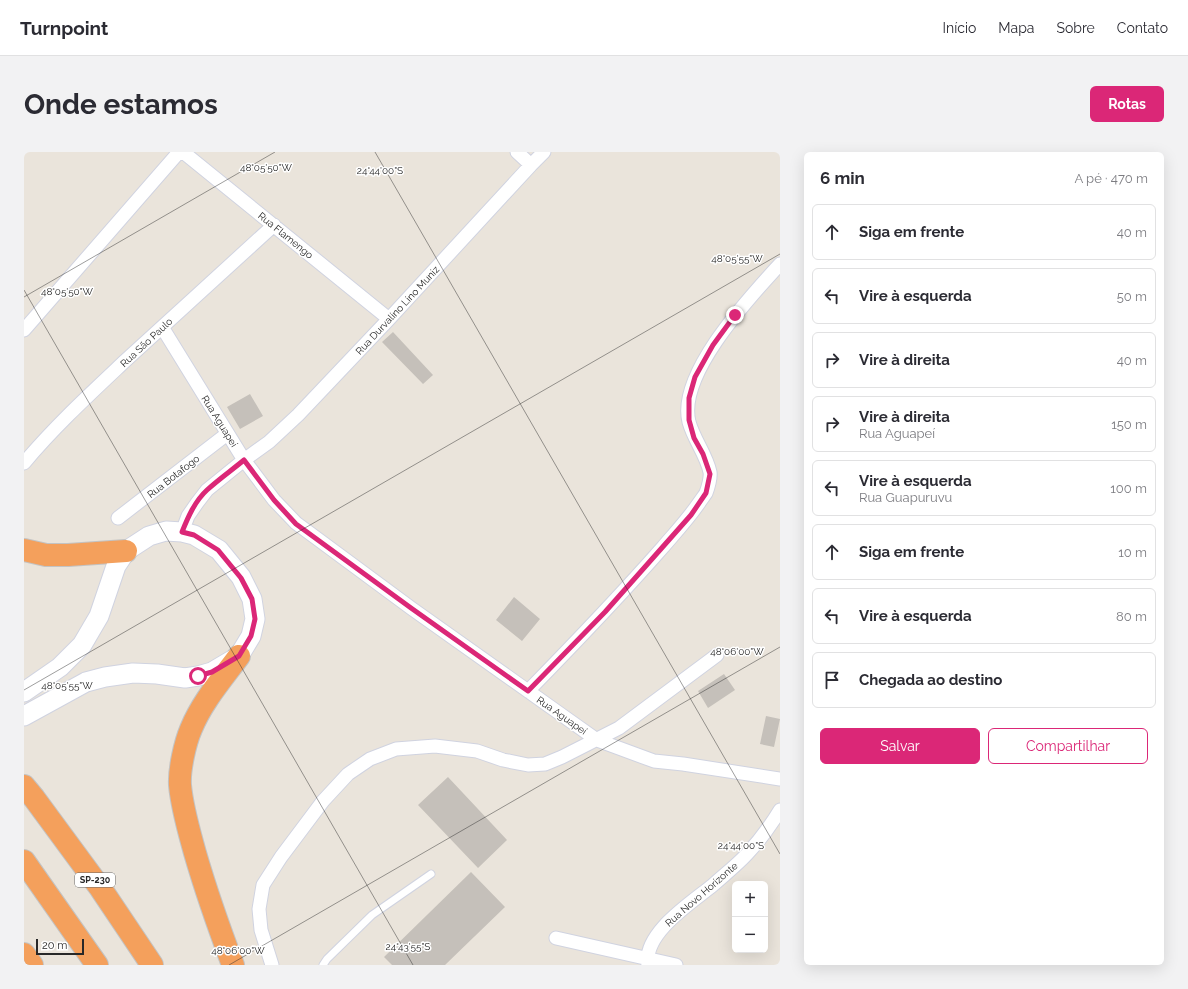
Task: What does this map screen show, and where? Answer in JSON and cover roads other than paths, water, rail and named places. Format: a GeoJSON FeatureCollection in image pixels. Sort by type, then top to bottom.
{"type":"FeatureCollection","features":[{"type":"Feature","properties":{"kind":"highway"},"geometry":{"type":"LineString","coordinates":[[24,550],[46,555],[126,551]]}},
{"type":"Feature","properties":{"kind":"highway"},"geometry":{"type":"LineString","coordinates":[[233,965],[221,935],[202,876],[186,821],[180,784],[184,752],[191,729],[204,704],[239,656]]}},
{"type":"Feature","properties":{"kind":"highway","name":"SP-230"},"geometry":{"type":"LineString","coordinates":[[29,792],[101,889],[152,965]]}},
{"type":"Feature","properties":{"kind":"highway"},"geometry":{"type":"LineString","coordinates":[[24,860],[97,965]]}},
{"type":"Feature","properties":{"kind":"highway"},"geometry":{"type":"LineString","coordinates":[[221,935],[228,965]]}},
{"type":"Feature","properties":{"kind":"highway"},"geometry":{"type":"LineString","coordinates":[[24,954],[32,965]]}},
{"type":"Feature","properties":{"kind":"street"},"geometry":{"type":"LineString","coordinates":[[24,330],[179,152]]}},
{"type":"Feature","properties":{"kind":"street","name":"Rua Flamengo"},"geometry":{"type":"LineString","coordinates":[[183,152],[389,319]]}},
{"type":"Feature","properties":{"kind":"street"},"geometry":{"type":"LineString","coordinates":[[517,152],[530,165]]}},
{"type":"Feature","properties":{"kind":"street","name":"Rua Durvalino Lino Muniz"},"geometry":{"type":"LineString","coordinates":[[182,532],[188,516],[207,490],[269,442],[298,415],[389,319],[530,165],[544,152]]}},
{"type":"Feature","properties":{"kind":"street","name":"Rua São Paulo"},"geometry":{"type":"LineString","coordinates":[[24,463],[70,413],[274,225]]}},
{"type":"Feature","properties":{"kind":"street"},"geometry":{"type":"LineString","coordinates":[[528,691],[605,612],[691,515],[706,493],[710,474],[703,454],[694,438],[689,420],[689,398],[695,377],[713,345],[735,315],[780,264]]}},
{"type":"Feature","properties":{"kind":"street","name":"Rua Aguapeí"},"geometry":{"type":"LineString","coordinates":[[162,327],[244,460],[274,500],[296,524],[597,740],[654,761],[780,779]]}},
{"type":"Feature","properties":{"kind":"street","name":"Rua Botafogo"},"geometry":{"type":"LineString","coordinates":[[118,518],[227,434]]}},
{"type":"Feature","properties":{"kind":"street"},"geometry":{"type":"LineString","coordinates":[[24,692],[60,667],[82,645],[99,616],[116,566],[126,551],[149,536],[166,531],[182,532],[194,535],[218,550],[241,578],[252,599],[255,619],[251,636],[239,656],[212,672],[185,678],[157,674],[134,673],[105,677],[86,682],[24,716]]}},
{"type":"Feature","properties":{"kind":"street"},"geometry":{"type":"LineString","coordinates":[[272,965],[261,930],[260,910],[264,885],[281,857],[323,801],[348,774],[370,759],[396,749],[436,746],[477,751],[503,760],[528,765],[545,764],[619,728],[717,654]]}},
{"type":"Feature","properties":{"kind":"street","name":"Rua Novo Horizonte"},"geometry":{"type":"LineString","coordinates":[[647,962],[650,948],[659,933],[674,916],[714,884],[746,854],[780,810]]}},
{"type":"Feature","properties":{"kind":"street"},"geometry":{"type":"LineString","coordinates":[[556,938],[647,962],[676,965]]}},
{"type":"Feature","properties":{"kind":"lane"},"geometry":{"type":"LineString","coordinates":[[323,965],[327,959],[372,915],[431,874]]}}]}
